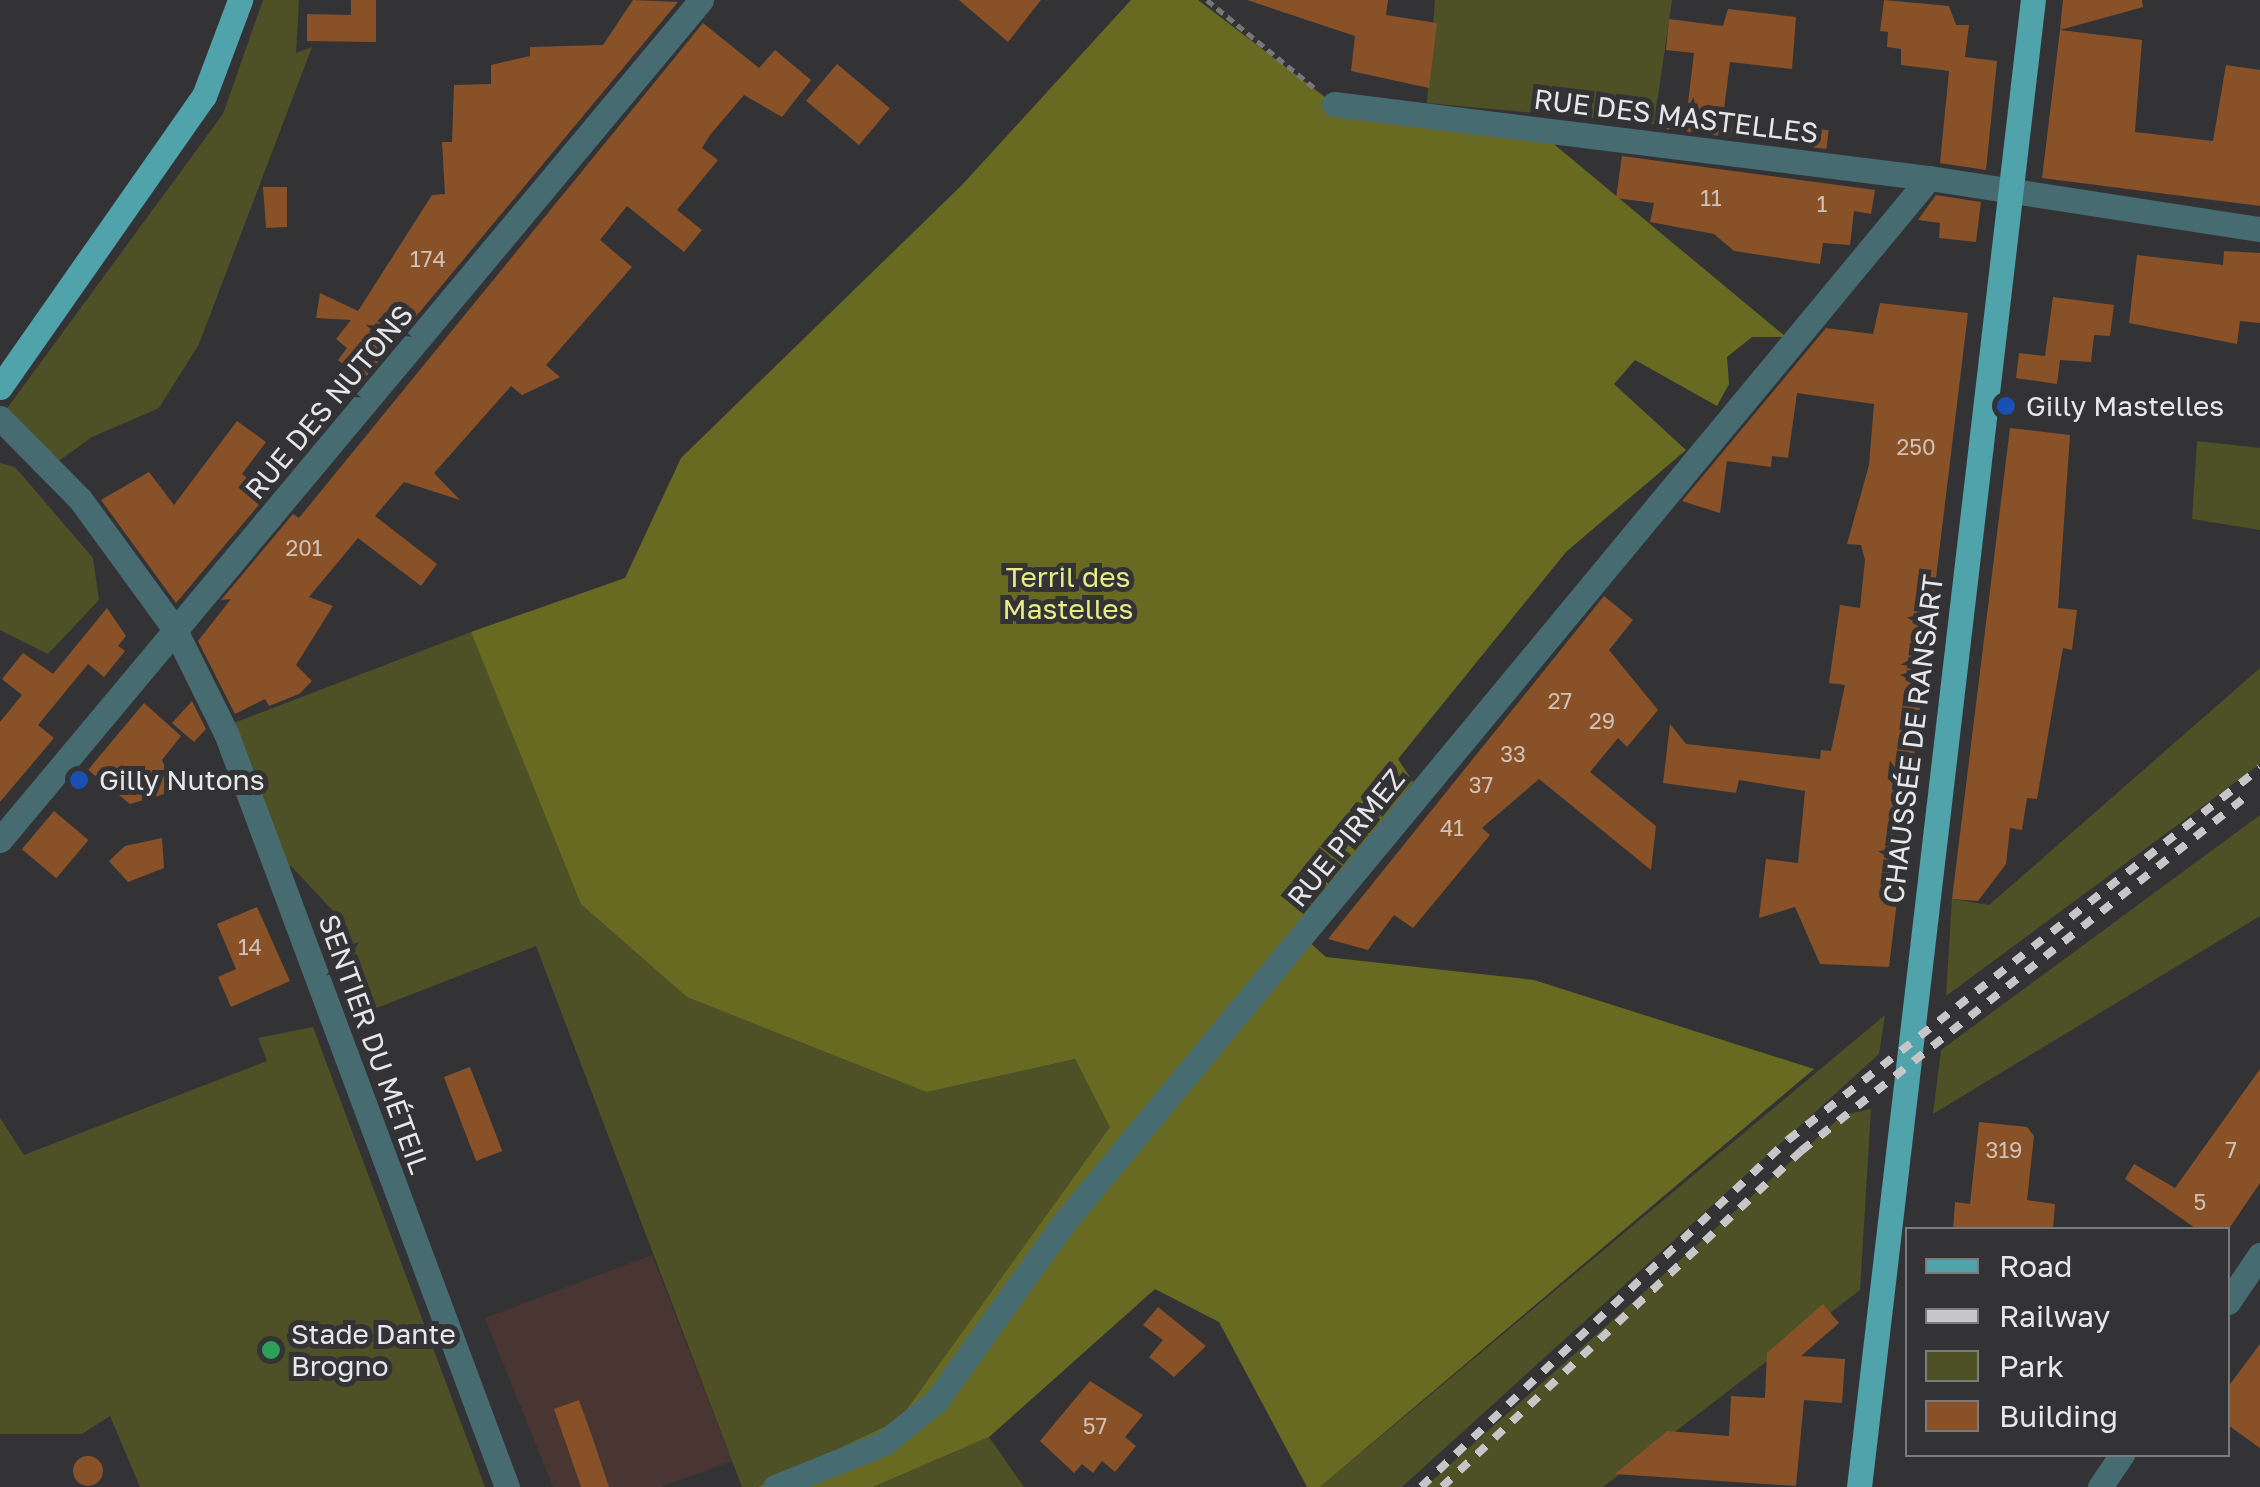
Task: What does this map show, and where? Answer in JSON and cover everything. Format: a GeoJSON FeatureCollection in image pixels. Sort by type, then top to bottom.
{"type":"FeatureCollection","features":[{"type":"Feature","properties":{"kind":"main road"},"geometry":{"type":"LineString","coordinates":[[0,387],[204,96],[240,0]]}},
{"type":"Feature","properties":{"kind":"main road","name":"CHAUSSÉE DE RANSART"},"geometry":{"type":"LineString","coordinates":[[1859,1487],[1923,898],[2033,0]]}},
{"type":"Feature","properties":{"kind":"street","name":"RUE DES NUTONS"},"geometry":{"type":"LineString","coordinates":[[0,840],[701,0]]}},
{"type":"Feature","properties":{"kind":"street","name":"RUE DES MASTELLES"},"geometry":{"type":"LineString","coordinates":[[1334,104],[1929,178],[2010,194],[2260,229]]}},
{"type":"Feature","properties":{"kind":"street","name":"RUE PIRMEZ"},"geometry":{"type":"LineString","coordinates":[[775,1487],[884,1443],[936,1401],[1062,1226],[1929,178]]}},
{"type":"Feature","properties":{"kind":"street","name":"SENTIER DU MÉTEIL"},"geometry":{"type":"LineString","coordinates":[[0,418],[80,499],[174,628],[226,734],[506,1487]]}},
{"type":"Feature","properties":{"kind":"street"},"geometry":{"type":"LineString","coordinates":[[2230,1299],[2260,1254]]}},
{"type":"Feature","properties":{"kind":"street"},"geometry":{"type":"LineString","coordinates":[[2100,1487],[2120,1457]]}},
{"type":"Feature","properties":{"kind":"path"},"geometry":{"type":"LineString","coordinates":[[1207,0],[1334,104]]}},
{"type":"Feature","properties":{"kind":"shaded area"},"geometry":{"type":"Polygon","coordinates":[[[652,1255],[732,1461],[661,1487],[553,1487],[485,1318],[652,1255]]]}},
{"type":"Feature","properties":{"kind":"green space"},"geometry":{"type":"Polygon","coordinates":[[[263,0],[299,0],[296,53],[312,47],[199,344],[159,408],[92,437],[49,468],[0,418],[223,114],[263,0]]]}},
{"type":"Feature","properties":{"kind":"green space","name":"Terril des Mastelles"},"geometry":{"type":"Polygon","coordinates":[[[1131,0],[1198,0],[1334,104],[1555,138],[1555,145],[1786,337],[1752,337],[1727,357],[1729,384],[1717,406],[1635,360],[1614,384],[1686,450],[1566,552],[1398,759],[1413,782],[1298,932],[1326,957],[1534,980],[1814,1069],[1320,1487],[1307,1487],[1219,1322],[1155,1289],[989,1437],[873,1487],[758,1487],[899,1420],[1110,1127],[1075,1059],[927,1092],[687,997],[581,904],[471,632],[625,578],[681,458],[962,185],[1131,0]]]}},
{"type":"Feature","properties":{"kind":"green space"},"geometry":{"type":"Polygon","coordinates":[[[1435,0],[1672,0],[1654,124],[1427,103],[1435,0]]]}},
{"type":"Feature","properties":{"kind":"green space"},"geometry":{"type":"Polygon","coordinates":[[[2197,441],[2260,448],[2260,530],[2192,519],[2197,441]]]}},
{"type":"Feature","properties":{"kind":"green space"},"geometry":{"type":"Polygon","coordinates":[[[0,463],[15,467],[93,558],[99,600],[48,654],[0,630],[0,463]]]}},
{"type":"Feature","properties":{"kind":"green space"},"geometry":{"type":"Polygon","coordinates":[[[471,632],[516,732],[927,1092],[1075,1059],[1111,1127],[899,1420],[768,1487],[742,1487],[536,946],[374,1009],[334,912],[291,866],[278,873],[231,724],[471,632]]]}},
{"type":"Feature","properties":{"kind":"green space"},"geometry":{"type":"Polygon","coordinates":[[[2260,668],[2260,764],[1946,996],[1952,899],[1989,905],[2260,668]]]}},
{"type":"Feature","properties":{"kind":"green space"},"geometry":{"type":"Polygon","coordinates":[[[2260,815],[2260,916],[1933,1114],[1941,1050],[2260,815]]]}},
{"type":"Feature","properties":{"kind":"green space"},"geometry":{"type":"Polygon","coordinates":[[[1885,1015],[1879,1054],[1402,1487],[1320,1487],[1885,1015]]]}},
{"type":"Feature","properties":{"kind":"green space"},"geometry":{"type":"Polygon","coordinates":[[[313,1027],[485,1487],[140,1487],[110,1416],[82,1434],[0,1434],[0,1118],[24,1155],[267,1061],[258,1038],[313,1027]]]}},
{"type":"Feature","properties":{"kind":"green space"},"geometry":{"type":"Polygon","coordinates":[[[1871,1109],[1860,1290],[1603,1487],[1425,1487],[1843,1115],[1871,1109]]]}},
{"type":"Feature","properties":{"kind":"green space"},"geometry":{"type":"Polygon","coordinates":[[[989,1437],[1024,1487],[873,1487],[989,1437]]]}},
{"type":"Feature","properties":{"kind":"building"},"geometry":{"type":"Polygon","coordinates":[[[351,0],[376,0],[376,42],[307,41],[307,14],[351,15],[351,0]]]}},
{"type":"Feature","properties":{"kind":"building"},"geometry":{"type":"Polygon","coordinates":[[[633,0],[678,2],[363,380],[338,360],[347,348],[336,339],[351,320],[316,318],[320,293],[358,311],[432,195],[445,194],[442,142],[452,142],[454,85],[491,84],[491,65],[530,56],[530,47],[603,45],[633,0]]]}},
{"type":"Feature","properties":{"kind":"building"},"geometry":{"type":"Polygon","coordinates":[[[959,0],[1041,0],[1008,42],[959,0]]]}},
{"type":"Feature","properties":{"kind":"building"},"geometry":{"type":"Polygon","coordinates":[[[1247,0],[1388,0],[1386,15],[1437,23],[1429,88],[1351,71],[1355,36],[1247,0]]]}},
{"type":"Feature","properties":{"kind":"building"},"geometry":{"type":"Polygon","coordinates":[[[1884,0],[1949,6],[1956,25],[1969,25],[1965,57],[1997,61],[1986,170],[1940,163],[1949,71],[1901,65],[1901,49],[1887,47],[1888,32],[1880,31],[1884,0]]]}},
{"type":"Feature","properties":{"kind":"building"},"geometry":{"type":"Polygon","coordinates":[[[2063,0],[2142,0],[2143,7],[2060,30],[2063,0]]]}},
{"type":"Feature","properties":{"kind":"building"},"geometry":{"type":"Polygon","coordinates":[[[1728,9],[1796,17],[1792,69],[1730,62],[1724,109],[1740,111],[1737,138],[1657,128],[1685,128],[1694,53],[1666,50],[1669,19],[1723,26],[1728,9]]]}},
{"type":"Feature","properties":{"kind":"building"},"geometry":{"type":"Polygon","coordinates":[[[703,23],[759,68],[775,50],[811,80],[782,117],[744,95],[710,135],[702,148],[718,160],[677,210],[702,230],[684,252],[627,206],[600,240],[632,267],[546,365],[560,377],[522,395],[511,386],[434,473],[460,500],[404,482],[375,516],[437,564],[421,586],[358,538],[309,597],[333,606],[296,665],[312,681],[299,694],[269,706],[265,699],[235,714],[198,641],[231,599],[221,600],[293,514],[299,518],[703,23]]]}},
{"type":"Feature","properties":{"kind":"building"},"geometry":{"type":"Polygon","coordinates":[[[2060,30],[2142,40],[2135,132],[2213,141],[2226,65],[2260,70],[2260,206],[2042,178],[2060,30]]]}},
{"type":"Feature","properties":{"kind":"building"},"geometry":{"type":"Polygon","coordinates":[[[837,64],[890,108],[859,145],[806,101],[837,64]]]}},
{"type":"Feature","properties":{"kind":"building"},"geometry":{"type":"Polygon","coordinates":[[[1786,125],[1829,130],[1826,149],[1784,144],[1786,125]]]}},
{"type":"Feature","properties":{"kind":"building"},"geometry":{"type":"Polygon","coordinates":[[[1622,156],[1875,190],[1871,214],[1854,211],[1850,245],[1823,243],[1820,264],[1734,251],[1714,234],[1650,222],[1654,203],[1616,198],[1622,156]]]}},
{"type":"Feature","properties":{"kind":"building"},"geometry":{"type":"Polygon","coordinates":[[[263,187],[287,187],[287,227],[266,228],[263,187]]]}},
{"type":"Feature","properties":{"kind":"building"},"geometry":{"type":"Polygon","coordinates":[[[1936,195],[1981,202],[1976,242],[1939,238],[1940,223],[1918,220],[1936,195]]]}},
{"type":"Feature","properties":{"kind":"building"},"geometry":{"type":"Polygon","coordinates":[[[2224,251],[2260,253],[2260,323],[2240,321],[2237,344],[2129,323],[2137,255],[2223,265],[2224,251]]]}},
{"type":"Feature","properties":{"kind":"building"},"geometry":{"type":"Polygon","coordinates":[[[2053,297],[2114,305],[2110,336],[2094,335],[2091,362],[2060,360],[2057,384],[2016,378],[2019,353],[2045,356],[2053,297]]]}},
{"type":"Feature","properties":{"kind":"building"},"geometry":{"type":"Polygon","coordinates":[[[1880,303],[1968,313],[1889,967],[1820,964],[1795,907],[1759,918],[1766,859],[1798,863],[1805,791],[1739,780],[1736,793],[1663,783],[1670,724],[1686,744],[1820,759],[1821,750],[1831,751],[1845,685],[1829,683],[1840,605],[1860,608],[1865,560],[1861,545],[1847,544],[1869,465],[1874,404],[1797,393],[1788,458],[1772,456],[1771,467],[1727,461],[1720,513],[1682,501],[1826,328],[1873,334],[1880,303]]]}},
{"type":"Feature","properties":{"kind":"building"},"geometry":{"type":"Polygon","coordinates":[[[237,421],[266,442],[242,474],[268,494],[176,603],[101,500],[149,472],[174,505],[237,421]]]}},
{"type":"Feature","properties":{"kind":"building"},"geometry":{"type":"Polygon","coordinates":[[[2010,428],[2070,435],[2058,608],[2077,610],[2072,650],[2063,648],[2037,799],[2027,798],[2022,830],[2010,828],[2006,864],[1978,901],[1952,899],[2010,428]]]}},
{"type":"Feature","properties":{"kind":"building"},"geometry":{"type":"Polygon","coordinates":[[[1604,596],[1633,620],[1609,650],[1658,710],[1627,747],[1618,738],[1590,772],[1656,826],[1651,870],[1539,779],[1482,828],[1490,835],[1413,928],[1394,915],[1368,950],[1328,939],[1604,596]]]}},
{"type":"Feature","properties":{"kind":"building"},"geometry":{"type":"Polygon","coordinates":[[[107,608],[126,636],[118,646],[125,651],[104,677],[88,664],[38,725],[54,738],[0,802],[0,722],[22,695],[2,679],[23,653],[53,674],[107,608]]]}},
{"type":"Feature","properties":{"kind":"building"},"geometry":{"type":"Polygon","coordinates":[[[192,701],[206,729],[194,742],[172,723],[192,701]]]}},
{"type":"Feature","properties":{"kind":"building"},"geometry":{"type":"Polygon","coordinates":[[[144,703],[181,736],[162,760],[175,791],[130,804],[88,770],[144,703]]]}},
{"type":"Feature","properties":{"kind":"building"},"geometry":{"type":"Polygon","coordinates":[[[54,811],[88,840],[56,878],[22,849],[54,811]]]}},
{"type":"Feature","properties":{"kind":"building"},"geometry":{"type":"Polygon","coordinates":[[[162,838],[164,868],[128,882],[109,861],[125,846],[162,838]]]}},
{"type":"Feature","properties":{"kind":"building"},"geometry":{"type":"Polygon","coordinates":[[[257,907],[290,981],[231,1007],[218,977],[236,969],[217,924],[257,907]]]}},
{"type":"Feature","properties":{"kind":"building"},"geometry":{"type":"Polygon","coordinates":[[[470,1067],[502,1151],[476,1161],[444,1077],[470,1067]]]}},
{"type":"Feature","properties":{"kind":"building"},"geometry":{"type":"Polygon","coordinates":[[[2260,1069],[2260,1183],[2230,1227],[2194,1227],[2125,1179],[2134,1164],[2175,1188],[2260,1069]]]}},
{"type":"Feature","properties":{"kind":"building"},"geometry":{"type":"Polygon","coordinates":[[[1979,1122],[2027,1127],[2034,1136],[2027,1200],[2055,1204],[2053,1227],[1953,1227],[1955,1202],[1970,1204],[1979,1122]]]}},
{"type":"Feature","properties":{"kind":"building"},"geometry":{"type":"Polygon","coordinates":[[[1823,1304],[1839,1323],[1801,1356],[1845,1359],[1842,1403],[1804,1400],[1796,1486],[1615,1474],[1667,1431],[1729,1436],[1731,1396],[1765,1398],[1767,1353],[1823,1304]]]}},
{"type":"Feature","properties":{"kind":"building"},"geometry":{"type":"Polygon","coordinates":[[[1158,1307],[1206,1346],[1174,1377],[1149,1357],[1163,1340],[1143,1325],[1158,1307]]]}},
{"type":"Feature","properties":{"kind":"building"},"geometry":{"type":"Polygon","coordinates":[[[2260,1344],[2260,1448],[2230,1426],[2230,1384],[2260,1344]]]}},
{"type":"Feature","properties":{"kind":"building"},"geometry":{"type":"Polygon","coordinates":[[[1090,1381],[1143,1415],[1125,1437],[1136,1446],[1115,1472],[1102,1461],[1093,1473],[1082,1464],[1074,1473],[1040,1441],[1090,1381]]]}},
{"type":"Feature","properties":{"kind":"building"},"geometry":{"type":"Polygon","coordinates":[[[579,1400],[609,1487],[581,1487],[554,1409],[579,1400]]]}},
{"type":"Feature","properties":{"kind":"building"},"geometry":{"type":"Polygon","coordinates":[[[88,1456],[99,1460],[103,1471],[99,1482],[88,1486],[77,1482],[73,1471],[77,1460],[88,1456]]]}},
{"type":"Feature","properties":{"kind":"railway"},"geometry":{"type":"LineString","coordinates":[[1421,1487],[1788,1140],[2260,768]]}},
{"type":"Feature","properties":{"kind":"railway"},"geometry":{"type":"LineString","coordinates":[[1442,1487],[1801,1151],[2244,798]]}},
{"type":"Feature","properties":{"kind":"place","name":"Gilly Mastelles"},"geometry":{"type":"Point","coordinates":[2006,406]}},
{"type":"Feature","properties":{"kind":"place","name":"Gilly Nutons"},"geometry":{"type":"Point","coordinates":[79,780]}},
{"type":"Feature","properties":{"kind":"place","name":"Stade Dante Brogno"},"geometry":{"type":"Point","coordinates":[271,1350]}}]}
